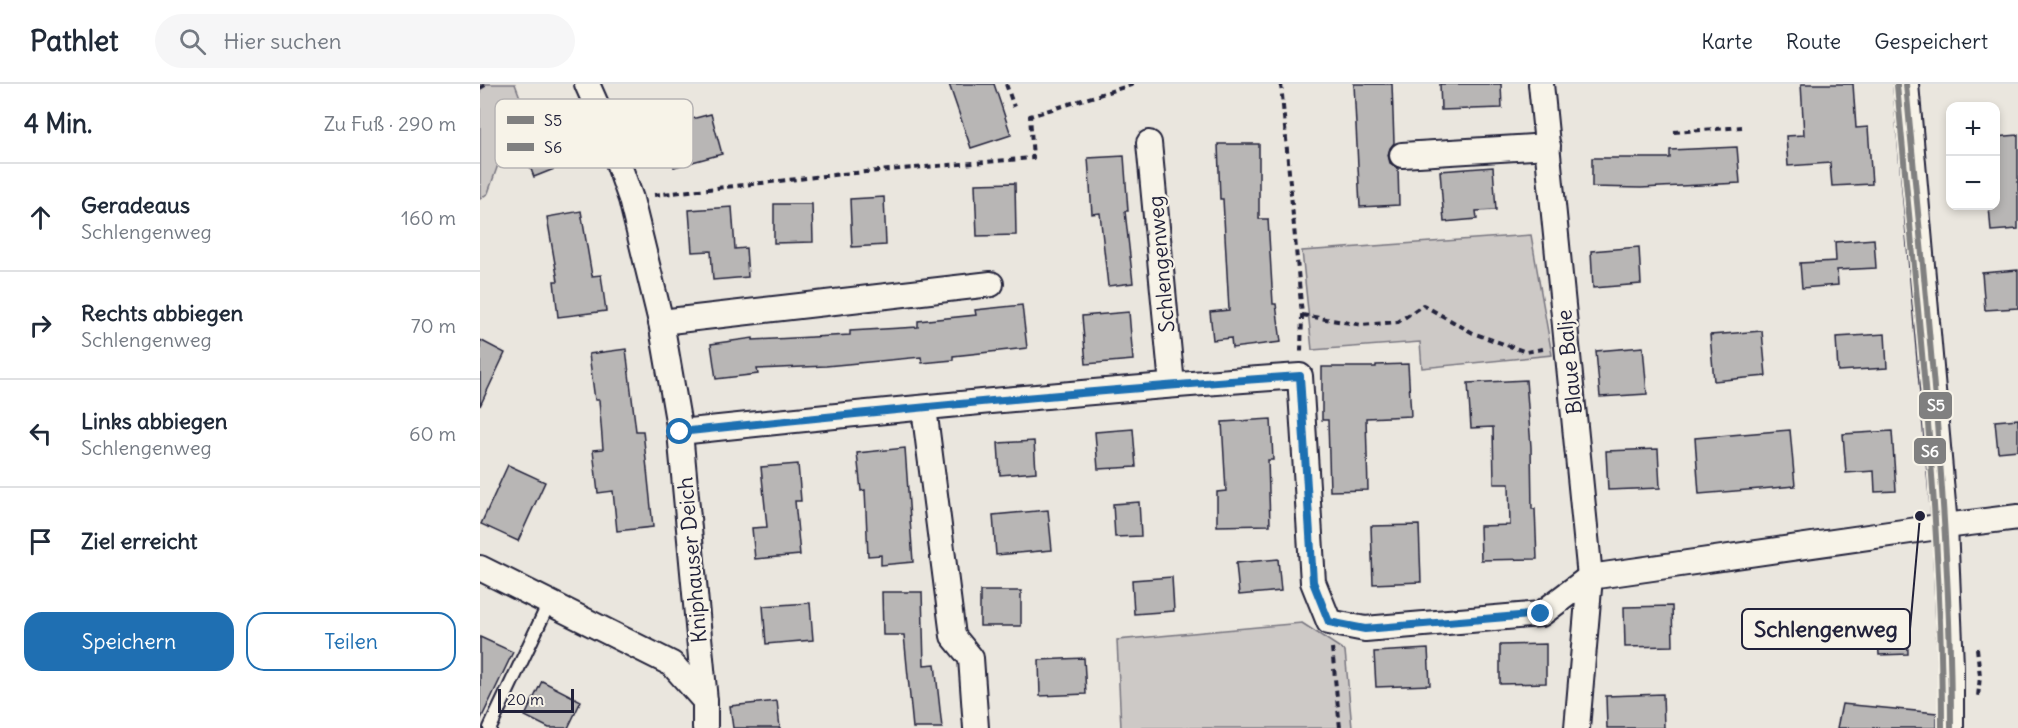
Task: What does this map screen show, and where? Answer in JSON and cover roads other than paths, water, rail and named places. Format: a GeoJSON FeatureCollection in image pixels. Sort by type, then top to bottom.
{"type":"FeatureCollection","features":[{"type":"Feature","properties":{"kind":"street","name":"Kniphauser Deich"},"geometry":{"type":"LineString","coordinates":[[587,84],[594,99]]}},
{"type":"Feature","properties":{"kind":"street","name":"Blaue Balje"},"geometry":{"type":"LineString","coordinates":[[1541,84],[1590,577]]}},
{"type":"Feature","properties":{"kind":"street"},"geometry":{"type":"LineString","coordinates":[[1906,84],[1945,526],[1951,666],[1951,728]]}},
{"type":"Feature","properties":{"kind":"street","name":"Schlengenweg"},"geometry":{"type":"LineString","coordinates":[[1149,143],[1172,385]]}},
{"type":"Feature","properties":{"kind":"street"},"geometry":{"type":"LineString","coordinates":[[1402,155],[1548,147]]}},
{"type":"Feature","properties":{"kind":"street","name":"Kniphauser Deich"},"geometry":{"type":"LineString","coordinates":[[620,168],[631,199],[661,322],[680,432],[705,701],[705,728]]}},
{"type":"Feature","properties":{"kind":"street"},"geometry":{"type":"LineString","coordinates":[[661,322],[991,284]]}},
{"type":"Feature","properties":{"kind":"street"},"geometry":{"type":"LineString","coordinates":[[680,432],[1172,385],[1300,376],[1313,582],[1329,622],[1365,629],[1541,614],[1590,577],[2018,517]]}},
{"type":"Feature","properties":{"kind":"street"},"geometry":{"type":"LineString","coordinates":[[924,408],[953,636],[971,658],[976,728]]}},
{"type":"Feature","properties":{"kind":"street"},"geometry":{"type":"LineString","coordinates":[[480,568],[672,664],[705,701]]}},
{"type":"Feature","properties":{"kind":"street"},"geometry":{"type":"LineString","coordinates":[[1577,728],[1590,577]]}},
{"type":"Feature","properties":{"kind":"lane"},"geometry":{"type":"LineString","coordinates":[[490,728],[549,603]]}},
{"type":"Feature","properties":{"kind":"place","name":"Schlengenweg"},"geometry":{"type":"Point","coordinates":[1920,516]}}]}
